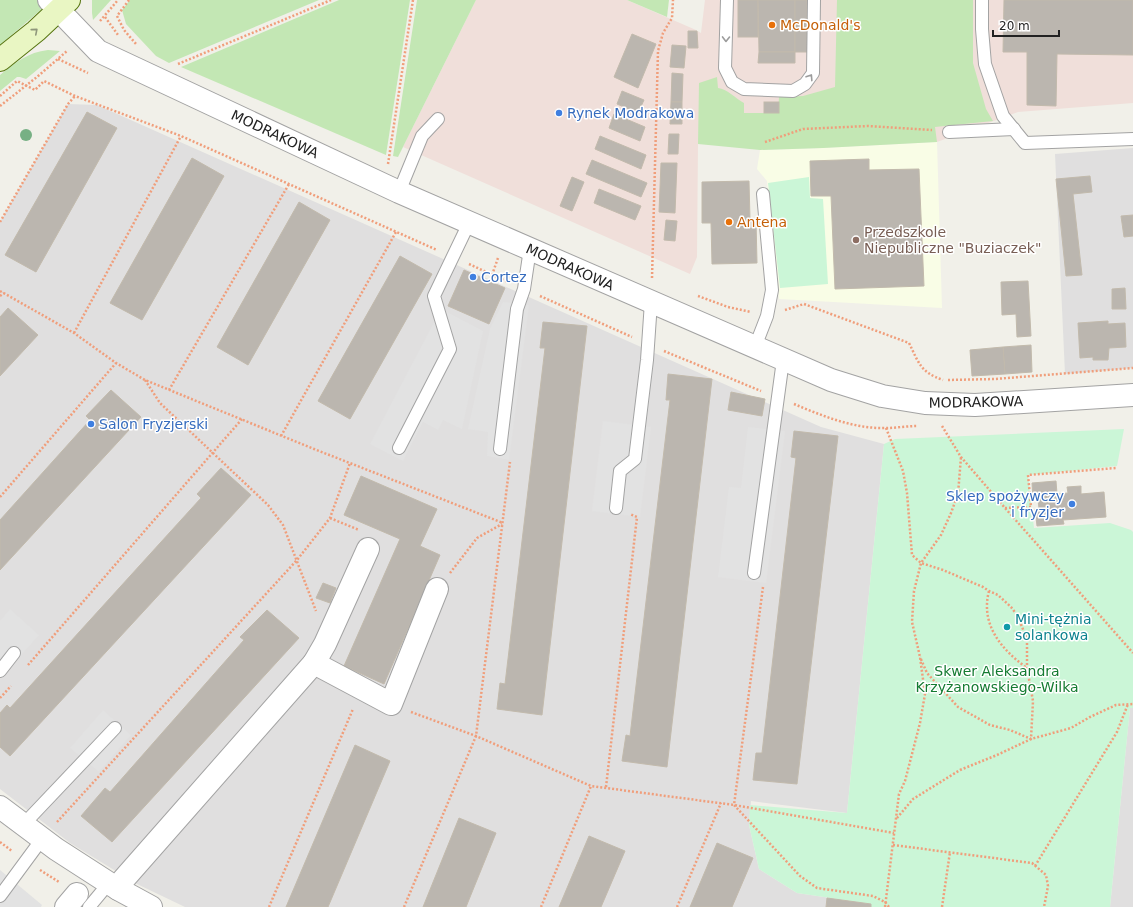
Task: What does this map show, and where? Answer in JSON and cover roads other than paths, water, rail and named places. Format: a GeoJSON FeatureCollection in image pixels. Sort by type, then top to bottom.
{"type":"FeatureCollection","features":[{"type":"Feature","properties":{"kind":"street"},"geometry":{"type":"LineString","coordinates":[[0,60],[36,31],[59,3]]}},
{"type":"Feature","properties":{"kind":"street","name":"MODRAKOWA"},"geometry":{"type":"LineString","coordinates":[[59,3],[98,51],[399,192],[469,223],[530,249],[651,292],[755,347],[831,380],[882,396],[925,403],[975,405],[1133,395]]}},
{"type":"Feature","properties":{"kind":"street"},"geometry":{"type":"LineString","coordinates":[[113,886],[128,874],[319,653],[368,549]]}},
{"type":"Feature","properties":{"kind":"street"},"geometry":{"type":"LineString","coordinates":[[319,653],[362,688],[390,704],[437,589]]}},
{"type":"Feature","properties":{"kind":"street"},"geometry":{"type":"LineString","coordinates":[[0,807],[23,825],[48,832],[113,886],[151,907]]}},
{"type":"Feature","properties":{"kind":"lane"},"geometry":{"type":"LineString","coordinates":[[727,0],[725,68],[732,82],[744,89],[793,91],[805,84],[813,73],[814,0]]}},
{"type":"Feature","properties":{"kind":"lane"},"geometry":{"type":"LineString","coordinates":[[982,0],[982,29],[985,64],[1003,116],[1025,143],[1133,139]]}},
{"type":"Feature","properties":{"kind":"lane"},"geometry":{"type":"LineString","coordinates":[[399,192],[422,136],[438,119]]}},
{"type":"Feature","properties":{"kind":"lane"},"geometry":{"type":"LineString","coordinates":[[949,132],[1014,129]]}},
{"type":"Feature","properties":{"kind":"lane"},"geometry":{"type":"LineString","coordinates":[[755,347],[767,316],[772,290],[763,194]]}},
{"type":"Feature","properties":{"kind":"lane"},"geometry":{"type":"LineString","coordinates":[[399,448],[450,349],[434,296],[469,223]]}},
{"type":"Feature","properties":{"kind":"lane"},"geometry":{"type":"LineString","coordinates":[[500,449],[518,309],[524,289],[530,249]]}},
{"type":"Feature","properties":{"kind":"lane"},"geometry":{"type":"LineString","coordinates":[[616,508],[620,471],[635,459],[647,360],[651,292]]}},
{"type":"Feature","properties":{"kind":"lane"},"geometry":{"type":"LineString","coordinates":[[754,573],[783,360]]}},
{"type":"Feature","properties":{"kind":"lane"},"geometry":{"type":"LineString","coordinates":[[0,671],[14,653]]}},
{"type":"Feature","properties":{"kind":"lane"},"geometry":{"type":"LineString","coordinates":[[23,825],[115,728]]}},
{"type":"Feature","properties":{"kind":"lane"},"geometry":{"type":"LineString","coordinates":[[0,896],[48,832]]}},
{"type":"Feature","properties":{"kind":"lane"},"geometry":{"type":"LineString","coordinates":[[77,903],[113,886]]}},
{"type":"Feature","properties":{"kind":"place","name":"McDonald's"},"geometry":{"type":"Point","coordinates":[772,25]}},
{"type":"Feature","properties":{"kind":"place","name":"Rynek Modrakowa"},"geometry":{"type":"Point","coordinates":[559,113]}},
{"type":"Feature","properties":{"kind":"place","name":"Antena"},"geometry":{"type":"Point","coordinates":[729,222]}},
{"type":"Feature","properties":{"kind":"place","name":"Przedszkole Niepubliczne \"Buziaczek\""},"geometry":{"type":"Point","coordinates":[856,240]}},
{"type":"Feature","properties":{"kind":"place","name":"Cortez"},"geometry":{"type":"Point","coordinates":[473,277]}},
{"type":"Feature","properties":{"kind":"place","name":"Salon Fryzjerski"},"geometry":{"type":"Point","coordinates":[91,424]}},
{"type":"Feature","properties":{"kind":"place","name":"Sklep spożywczy i fryzjer"},"geometry":{"type":"Point","coordinates":[1072,504]}},
{"type":"Feature","properties":{"kind":"place","name":"Mini-tężnia solankowa"},"geometry":{"type":"Point","coordinates":[1007,627]}},
{"type":"Feature","properties":{"kind":"park label","name":"Skwer Aleksandra Krzyżanowskiego-Wilka"},"geometry":{"type":"Point","coordinates":[997,680]}}]}
